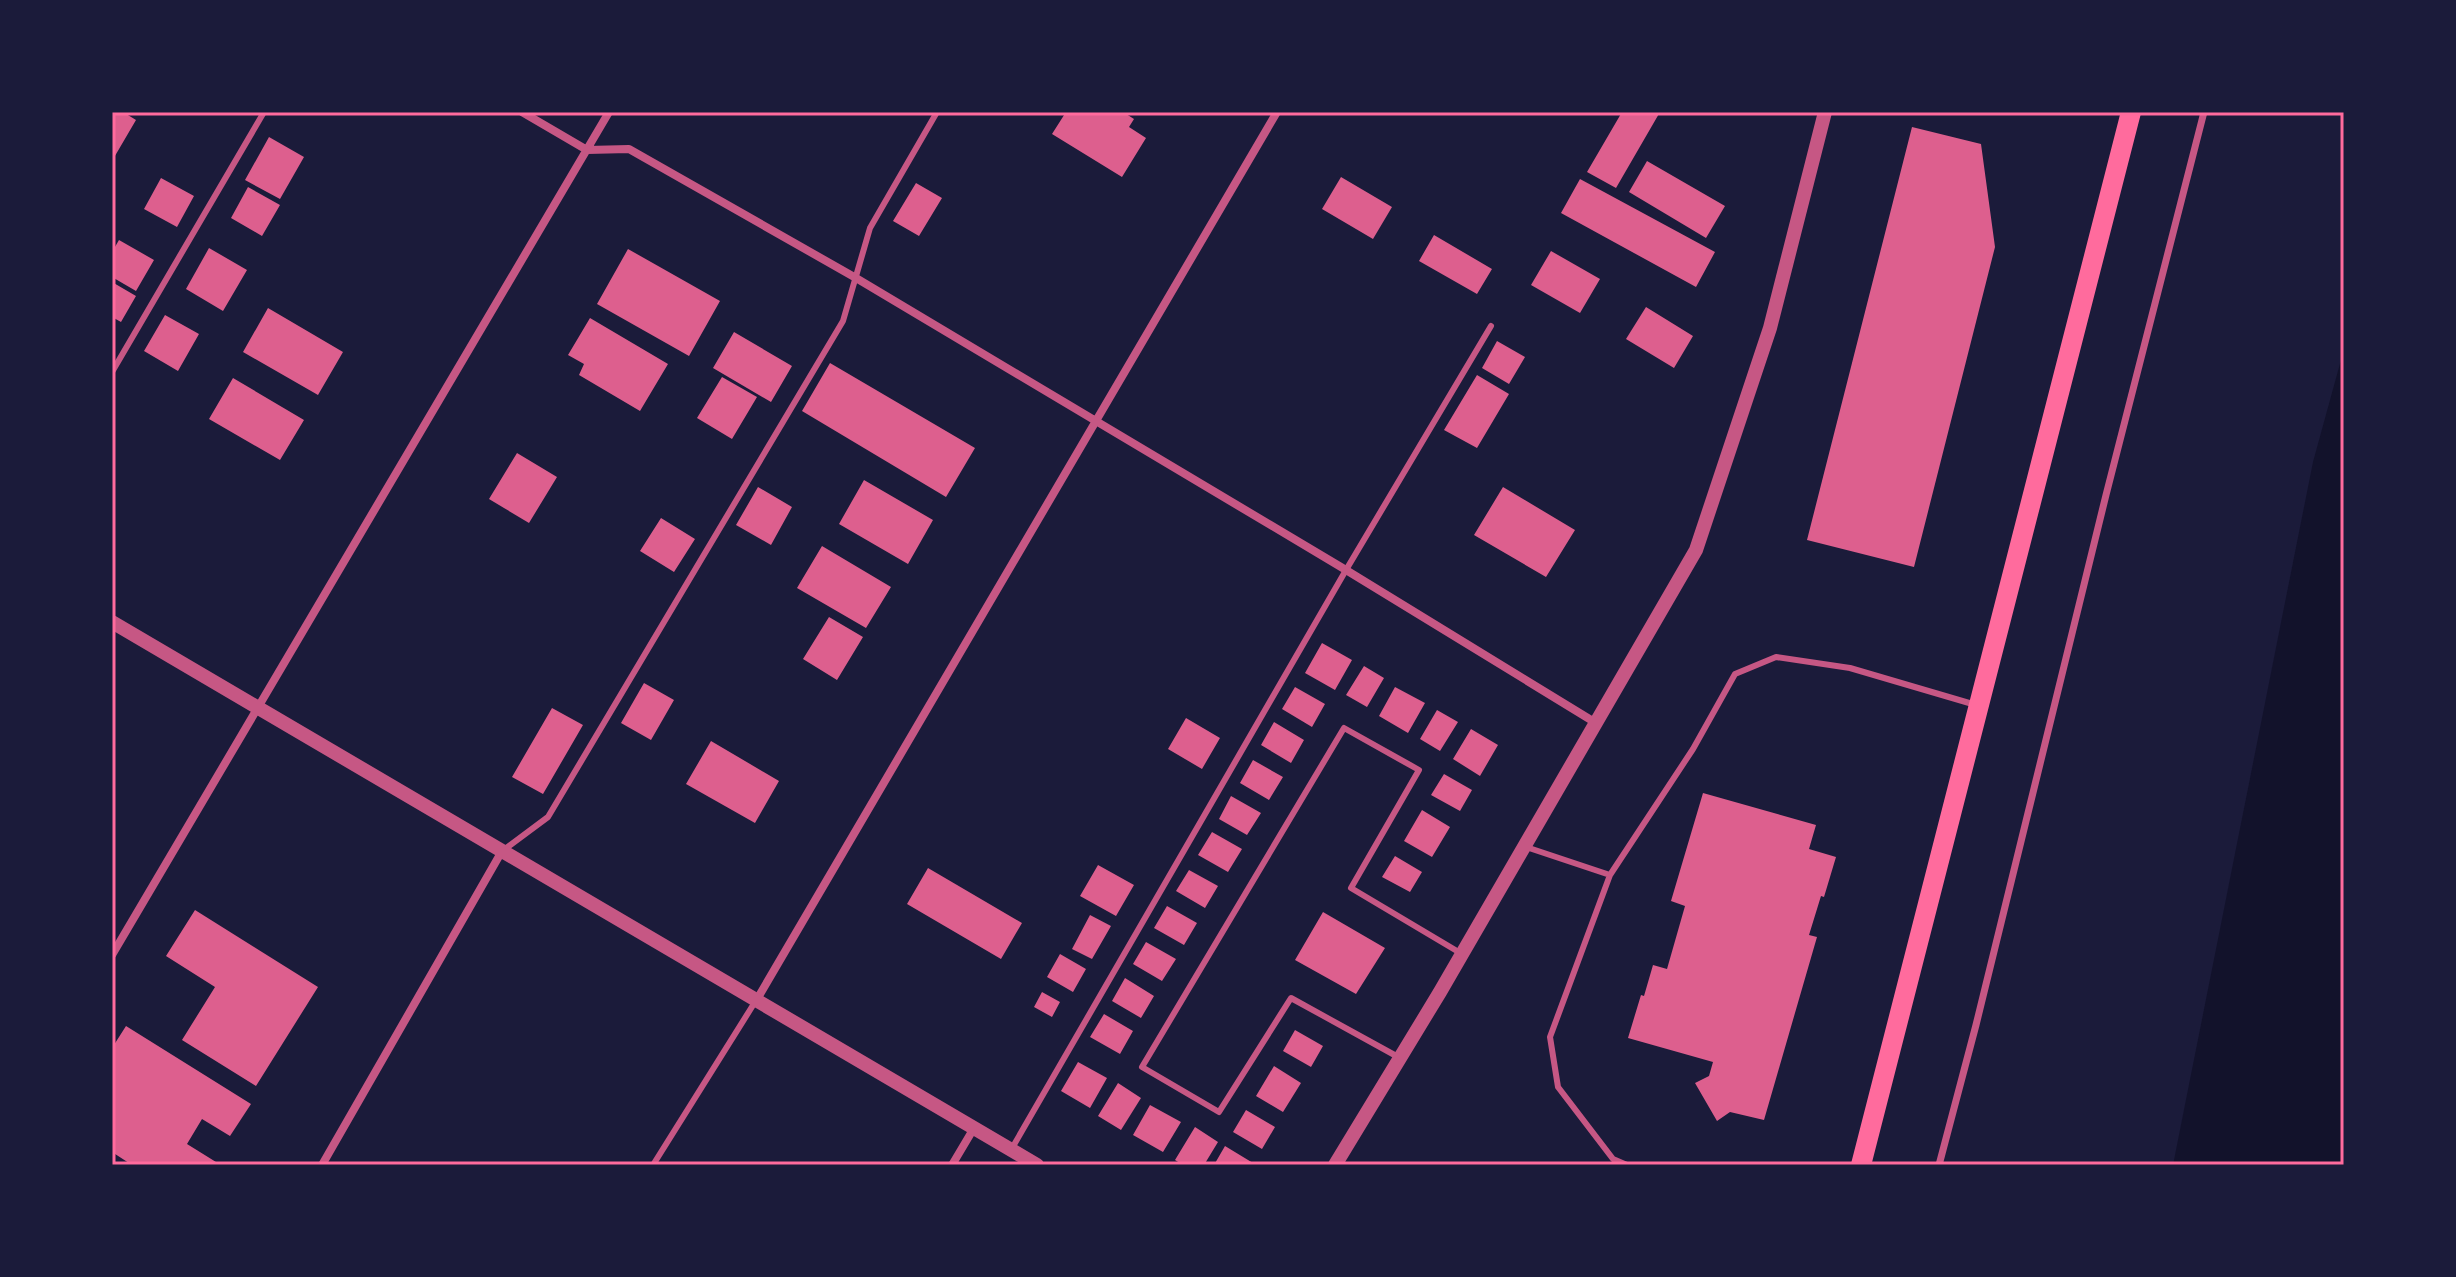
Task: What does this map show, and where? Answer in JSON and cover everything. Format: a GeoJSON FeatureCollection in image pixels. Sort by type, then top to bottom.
{"type":"FeatureCollection","features":[{"type":"Feature","properties":{"kind":"main road"},"geometry":{"type":"LineString","coordinates":[[1861,1165],[2131,112]]}},
{"type":"Feature","properties":{"kind":"street"},"geometry":{"type":"LineString","coordinates":[[522,112],[587,150],[629,149],[856,278],[1596,723]]}},
{"type":"Feature","properties":{"kind":"street"},"geometry":{"type":"LineString","coordinates":[[112,955],[609,112]]}},
{"type":"Feature","properties":{"kind":"street"},"geometry":{"type":"LineString","coordinates":[[756,1001],[1277,112]]}},
{"type":"Feature","properties":{"kind":"street"},"geometry":{"type":"LineString","coordinates":[[1335,1165],[1462,954],[1696,550],[1770,328],[1825,112]]}},
{"type":"Feature","properties":{"kind":"street"},"geometry":{"type":"LineString","coordinates":[[1939,1165],[2204,112]]}},
{"type":"Feature","properties":{"kind":"street"},"geometry":{"type":"LineString","coordinates":[[112,622],[1037,1165]]}},
{"type":"Feature","properties":{"kind":"street"},"geometry":{"type":"LineString","coordinates":[[322,1165],[502,851]]}},
{"type":"Feature","properties":{"kind":"street"},"geometry":{"type":"LineString","coordinates":[[952,1165],[974,1128]]}},
{"type":"Feature","properties":{"kind":"lane"},"geometry":{"type":"LineString","coordinates":[[112,372],[264,112]]}},
{"type":"Feature","properties":{"kind":"lane"},"geometry":{"type":"LineString","coordinates":[[502,851],[548,817],[843,321],[870,228],[937,112]]}},
{"type":"Feature","properties":{"kind":"lane"},"geometry":{"type":"LineString","coordinates":[[1011,1150],[1346,570],[1491,326]]}},
{"type":"Feature","properties":{"kind":"lane"},"geometry":{"type":"LineString","coordinates":[[1627,1165],[1613,1159],[1558,1087],[1550,1037],[1610,875],[1693,749],[1735,674],[1776,657],[1850,668],[1979,706]]}},
{"type":"Feature","properties":{"kind":"lane"},"geometry":{"type":"LineString","coordinates":[[1400,1058],[1291,998],[1219,1112],[1142,1067],[1344,728],[1419,770],[1351,888],[1462,954]]}},
{"type":"Feature","properties":{"kind":"lane"},"geometry":{"type":"LineString","coordinates":[[1524,846],[1610,875]]}},
{"type":"Feature","properties":{"kind":"lane"},"geometry":{"type":"LineString","coordinates":[[653,1165],[756,1001]]}},
{"type":"Feature","properties":{"kind":"shaded area"},"geometry":{"type":"Polygon","coordinates":[[[2344,349],[2344,1165],[2173,1165],[2313,462],[2344,349]]]}},
{"type":"Feature","properties":{"kind":"building"},"geometry":{"type":"Polygon","coordinates":[[[112,112],[123,112],[136,120],[112,161],[112,112]]]}},
{"type":"Feature","properties":{"kind":"building"},"geometry":{"type":"Polygon","coordinates":[[[1066,112],[1123,112],[1134,119],[1129,127],[1146,138],[1122,177],[1052,134],[1066,112]]]}},
{"type":"Feature","properties":{"kind":"building"},"geometry":{"type":"Polygon","coordinates":[[[1622,112],[1660,112],[1616,188],[1587,172],[1622,112]]]}},
{"type":"Feature","properties":{"kind":"building"},"geometry":{"type":"Polygon","coordinates":[[[1912,127],[1981,144],[1995,247],[1914,567],[1807,540],[1912,127]]]}},
{"type":"Feature","properties":{"kind":"building"},"geometry":{"type":"Polygon","coordinates":[[[269,137],[304,157],[280,199],[245,180],[269,137]]]}},
{"type":"Feature","properties":{"kind":"building"},"geometry":{"type":"Polygon","coordinates":[[[1647,161],[1725,206],[1706,238],[1629,192],[1647,161]]]}},
{"type":"Feature","properties":{"kind":"building"},"geometry":{"type":"Polygon","coordinates":[[[1341,177],[1392,207],[1373,239],[1322,209],[1341,177]]]}},
{"type":"Feature","properties":{"kind":"building"},"geometry":{"type":"Polygon","coordinates":[[[161,178],[194,196],[177,227],[144,209],[161,178]]]}},
{"type":"Feature","properties":{"kind":"building"},"geometry":{"type":"Polygon","coordinates":[[[1580,179],[1715,252],[1696,287],[1561,213],[1580,179]]]}},
{"type":"Feature","properties":{"kind":"building"},"geometry":{"type":"Polygon","coordinates":[[[916,183],[942,198],[919,236],[893,221],[916,183]]]}},
{"type":"Feature","properties":{"kind":"building"},"geometry":{"type":"Polygon","coordinates":[[[248,187],[280,205],[262,236],[231,218],[248,187]]]}},
{"type":"Feature","properties":{"kind":"building"},"geometry":{"type":"Polygon","coordinates":[[[1434,235],[1492,269],[1477,294],[1419,261],[1434,235]]]}},
{"type":"Feature","properties":{"kind":"building"},"geometry":{"type":"Polygon","coordinates":[[[119,240],[154,260],[136,291],[112,277],[112,252],[119,240]]]}},
{"type":"Feature","properties":{"kind":"building"},"geometry":{"type":"Polygon","coordinates":[[[209,248],[247,270],[223,311],[186,289],[209,248]]]}},
{"type":"Feature","properties":{"kind":"building"},"geometry":{"type":"Polygon","coordinates":[[[628,249],[720,301],[689,356],[597,304],[628,249]]]}},
{"type":"Feature","properties":{"kind":"building"},"geometry":{"type":"Polygon","coordinates":[[[1551,251],[1600,279],[1580,313],[1531,285],[1551,251]]]}},
{"type":"Feature","properties":{"kind":"building"},"geometry":{"type":"Polygon","coordinates":[[[112,282],[136,296],[121,322],[112,317],[112,282]]]}},
{"type":"Feature","properties":{"kind":"building"},"geometry":{"type":"Polygon","coordinates":[[[1646,307],[1693,336],[1674,368],[1626,339],[1646,307]]]}},
{"type":"Feature","properties":{"kind":"building"},"geometry":{"type":"Polygon","coordinates":[[[268,308],[343,352],[318,395],[243,352],[268,308]]]}},
{"type":"Feature","properties":{"kind":"building"},"geometry":{"type":"Polygon","coordinates":[[[165,315],[199,334],[178,371],[144,351],[165,315]]]}},
{"type":"Feature","properties":{"kind":"building"},"geometry":{"type":"Polygon","coordinates":[[[590,318],[668,364],[640,411],[579,375],[584,364],[568,355],[590,318]]]}},
{"type":"Feature","properties":{"kind":"building"},"geometry":{"type":"Polygon","coordinates":[[[734,332],[792,366],[771,402],[713,368],[734,332]]]}},
{"type":"Feature","properties":{"kind":"building"},"geometry":{"type":"Polygon","coordinates":[[[1497,341],[1525,357],[1509,384],[1482,368],[1497,341]]]}},
{"type":"Feature","properties":{"kind":"building"},"geometry":{"type":"Polygon","coordinates":[[[830,363],[975,448],[946,497],[802,411],[830,363]]]}},
{"type":"Feature","properties":{"kind":"building"},"geometry":{"type":"Polygon","coordinates":[[[1477,375],[1509,394],[1477,448],[1444,430],[1477,375]]]}},
{"type":"Feature","properties":{"kind":"building"},"geometry":{"type":"Polygon","coordinates":[[[722,377],[757,397],[732,439],[697,418],[722,377]]]}},
{"type":"Feature","properties":{"kind":"building"},"geometry":{"type":"Polygon","coordinates":[[[233,378],[304,420],[280,460],[209,419],[233,378]]]}},
{"type":"Feature","properties":{"kind":"building"},"geometry":{"type":"Polygon","coordinates":[[[517,453],[557,477],[529,523],[489,499],[517,453]]]}},
{"type":"Feature","properties":{"kind":"building"},"geometry":{"type":"Polygon","coordinates":[[[864,480],[933,520],[908,564],[839,524],[864,480]]]}},
{"type":"Feature","properties":{"kind":"building"},"geometry":{"type":"Polygon","coordinates":[[[758,487],[792,507],[771,545],[736,525],[758,487]]]}},
{"type":"Feature","properties":{"kind":"building"},"geometry":{"type":"Polygon","coordinates":[[[1503,487],[1575,530],[1546,577],[1474,535],[1503,487]]]}},
{"type":"Feature","properties":{"kind":"building"},"geometry":{"type":"Polygon","coordinates":[[[661,518],[695,539],[674,572],[640,551],[661,518]]]}},
{"type":"Feature","properties":{"kind":"building"},"geometry":{"type":"Polygon","coordinates":[[[822,546],[891,587],[866,628],[797,588],[822,546]]]}},
{"type":"Feature","properties":{"kind":"building"},"geometry":{"type":"Polygon","coordinates":[[[829,617],[863,637],[837,680],[803,659],[829,617]]]}},
{"type":"Feature","properties":{"kind":"building"},"geometry":{"type":"Polygon","coordinates":[[[1322,643],[1352,660],[1335,690],[1305,673],[1322,643]]]}},
{"type":"Feature","properties":{"kind":"building"},"geometry":{"type":"Polygon","coordinates":[[[1364,666],[1384,678],[1367,707],[1346,695],[1364,666]]]}},
{"type":"Feature","properties":{"kind":"building"},"geometry":{"type":"Polygon","coordinates":[[[644,683],[674,700],[651,740],[621,723],[644,683]]]}},
{"type":"Feature","properties":{"kind":"building"},"geometry":{"type":"Polygon","coordinates":[[[1295,687],[1325,704],[1312,727],[1282,709],[1295,687]]]}},
{"type":"Feature","properties":{"kind":"building"},"geometry":{"type":"Polygon","coordinates":[[[1395,687],[1425,703],[1408,733],[1379,716],[1395,687]]]}},
{"type":"Feature","properties":{"kind":"building"},"geometry":{"type":"Polygon","coordinates":[[[552,708],[583,725],[543,794],[512,777],[552,708]]]}},
{"type":"Feature","properties":{"kind":"building"},"geometry":{"type":"Polygon","coordinates":[[[1437,710],[1458,722],[1440,751],[1420,739],[1437,710]]]}},
{"type":"Feature","properties":{"kind":"building"},"geometry":{"type":"Polygon","coordinates":[[[1186,718],[1220,738],[1202,769],[1168,749],[1186,718]]]}},
{"type":"Feature","properties":{"kind":"building"},"geometry":{"type":"Polygon","coordinates":[[[1274,722],[1304,740],[1291,763],[1261,745],[1274,722]]]}},
{"type":"Feature","properties":{"kind":"building"},"geometry":{"type":"Polygon","coordinates":[[[1471,729],[1498,745],[1480,776],[1453,759],[1471,729]]]}},
{"type":"Feature","properties":{"kind":"building"},"geometry":{"type":"Polygon","coordinates":[[[711,741],[779,781],[755,823],[686,784],[711,741]]]}},
{"type":"Feature","properties":{"kind":"building"},"geometry":{"type":"Polygon","coordinates":[[[1253,760],[1283,777],[1269,800],[1240,783],[1253,760]]]}},
{"type":"Feature","properties":{"kind":"building"},"geometry":{"type":"Polygon","coordinates":[[[1444,774],[1472,790],[1460,811],[1431,795],[1444,774]]]}},
{"type":"Feature","properties":{"kind":"building"},"geometry":{"type":"Polygon","coordinates":[[[1703,793],[1816,825],[1809,849],[1836,857],[1809,935],[1817,937],[1764,1120],[1730,1112],[1717,1121],[1695,1083],[1709,1076],[1713,1062],[1628,1038],[1653,965],[1667,969],[1685,906],[1671,901],[1703,793]]]}},
{"type":"Feature","properties":{"kind":"building"},"geometry":{"type":"Polygon","coordinates":[[[1231,796],[1261,813],[1247,835],[1219,819],[1231,796]]]}},
{"type":"Feature","properties":{"kind":"building"},"geometry":{"type":"Polygon","coordinates":[[[1422,810],[1450,827],[1432,857],[1404,841],[1422,810]]]}},
{"type":"Feature","properties":{"kind":"building"},"geometry":{"type":"Polygon","coordinates":[[[1212,832],[1242,849],[1228,872],[1198,855],[1212,832]]]}},
{"type":"Feature","properties":{"kind":"building"},"geometry":{"type":"Polygon","coordinates":[[[1395,856],[1422,872],[1410,892],[1382,877],[1395,856]]]}},
{"type":"Feature","properties":{"kind":"building"},"geometry":{"type":"Polygon","coordinates":[[[1098,865],[1134,885],[1116,916],[1080,896],[1098,865]]]}},
{"type":"Feature","properties":{"kind":"building"},"geometry":{"type":"Polygon","coordinates":[[[928,868],[1022,923],[1001,959],[907,904],[928,868]]]}},
{"type":"Feature","properties":{"kind":"building"},"geometry":{"type":"Polygon","coordinates":[[[1189,870],[1218,886],[1205,908],[1176,891],[1189,870]]]}},
{"type":"Feature","properties":{"kind":"building"},"geometry":{"type":"Polygon","coordinates":[[[1167,906],[1197,923],[1184,945],[1154,928],[1167,906]]]}},
{"type":"Feature","properties":{"kind":"building"},"geometry":{"type":"Polygon","coordinates":[[[195,910],[318,987],[256,1086],[182,1040],[215,987],[166,956],[195,910]]]}},
{"type":"Feature","properties":{"kind":"building"},"geometry":{"type":"Polygon","coordinates":[[[1323,912],[1385,948],[1356,994],[1295,960],[1323,912]]]}},
{"type":"Feature","properties":{"kind":"building"},"geometry":{"type":"Polygon","coordinates":[[[1090,915],[1111,926],[1092,959],[1072,949],[1090,915]]]}},
{"type":"Feature","properties":{"kind":"building"},"geometry":{"type":"Polygon","coordinates":[[[1146,942],[1176,959],[1162,981],[1133,964],[1146,942]]]}},
{"type":"Feature","properties":{"kind":"building"},"geometry":{"type":"Polygon","coordinates":[[[1060,954],[1086,969],[1073,992],[1047,977],[1060,954]]]}},
{"type":"Feature","properties":{"kind":"building"},"geometry":{"type":"Polygon","coordinates":[[[1125,978],[1154,996],[1141,1018],[1112,1001],[1125,978]]]}},
{"type":"Feature","properties":{"kind":"building"},"geometry":{"type":"Polygon","coordinates":[[[1042,992],[1060,1002],[1052,1017],[1034,1007],[1042,992]]]}},
{"type":"Feature","properties":{"kind":"building"},"geometry":{"type":"Polygon","coordinates":[[[1104,1014],[1133,1031],[1120,1054],[1090,1037],[1104,1014]]]}},
{"type":"Feature","properties":{"kind":"building"},"geometry":{"type":"Polygon","coordinates":[[[126,1026],[251,1104],[230,1136],[202,1119],[187,1144],[216,1162],[214,1165],[132,1165],[112,1152],[112,1048],[126,1026]]]}},
{"type":"Feature","properties":{"kind":"building"},"geometry":{"type":"Polygon","coordinates":[[[1295,1030],[1323,1046],[1311,1067],[1283,1051],[1295,1030]]]}},
{"type":"Feature","properties":{"kind":"building"},"geometry":{"type":"Polygon","coordinates":[[[1078,1062],[1107,1078],[1090,1108],[1061,1091],[1078,1062]]]}},
{"type":"Feature","properties":{"kind":"building"},"geometry":{"type":"Polygon","coordinates":[[[1274,1066],[1301,1083],[1283,1112],[1256,1096],[1274,1066]]]}},
{"type":"Feature","properties":{"kind":"building"},"geometry":{"type":"Polygon","coordinates":[[[1118,1083],[1141,1098],[1121,1130],[1098,1116],[1118,1083]]]}},
{"type":"Feature","properties":{"kind":"building"},"geometry":{"type":"Polygon","coordinates":[[[1150,1105],[1181,1122],[1163,1152],[1133,1135],[1150,1105]]]}},
{"type":"Feature","properties":{"kind":"building"},"geometry":{"type":"Polygon","coordinates":[[[1246,1110],[1275,1127],[1262,1149],[1233,1132],[1246,1110]]]}},
{"type":"Feature","properties":{"kind":"building"},"geometry":{"type":"Polygon","coordinates":[[[1195,1127],[1218,1142],[1204,1165],[1183,1165],[1175,1160],[1195,1127]]]}},
{"type":"Feature","properties":{"kind":"building"},"geometry":{"type":"Polygon","coordinates":[[[1225,1146],[1253,1163],[1252,1165],[1214,1165],[1225,1146]]]}}]}
